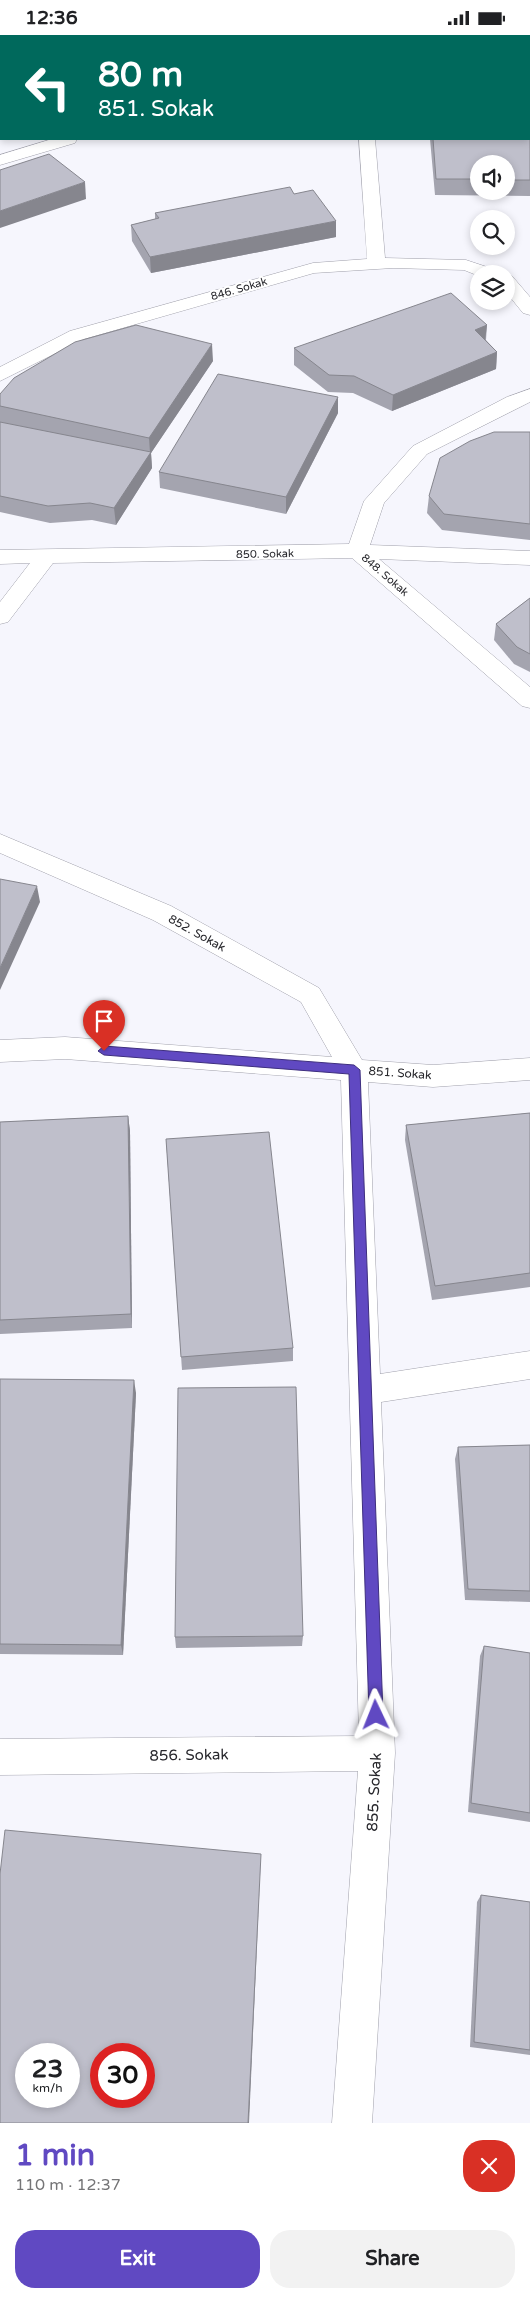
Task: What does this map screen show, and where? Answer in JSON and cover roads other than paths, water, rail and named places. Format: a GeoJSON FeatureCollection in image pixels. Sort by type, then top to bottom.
{"type":"FeatureCollection","features":[{"type":"Feature","properties":{"kind":"street"},"geometry":{"type":"LineString","coordinates":[[0,160],[66,140]]}},
{"type":"Feature","properties":{"kind":"street"},"geometry":{"type":"LineString","coordinates":[[367,140],[376,264]]}},
{"type":"Feature","properties":{"kind":"street","name":"846. Sokak"},"geometry":{"type":"LineString","coordinates":[[0,375],[77,335],[313,268],[376,264],[470,266]]}},
{"type":"Feature","properties":{"kind":"street"},"geometry":{"type":"LineString","coordinates":[[515,291],[530,309]]}},
{"type":"Feature","properties":{"kind":"street","name":"848. Sokak"},"geometry":{"type":"LineString","coordinates":[[530,395],[514,401],[420,450],[374,501],[357,551],[530,700]]}},
{"type":"Feature","properties":{"kind":"street","name":"850. Sokak"},"geometry":{"type":"LineString","coordinates":[[0,557],[357,551],[530,558]]}},
{"type":"Feature","properties":{"kind":"street"},"geometry":{"type":"LineString","coordinates":[[0,617],[46,557]]}},
{"type":"Feature","properties":{"kind":"street","name":"852. Sokak"},"geometry":{"type":"LineString","coordinates":[[0,843],[162,913],[310,995],[354,1070]]}},
{"type":"Feature","properties":{"kind":"street","name":"851. Sokak"},"geometry":{"type":"LineString","coordinates":[[0,1051],[66,1048],[433,1076],[530,1069]]}},
{"type":"Feature","properties":{"kind":"street","name":"855. Sokak"},"geometry":{"type":"LineString","coordinates":[[352,2123],[377,1753],[354,1070]]}},
{"type":"Feature","properties":{"kind":"street"},"geometry":{"type":"LineString","coordinates":[[365,1390],[530,1365]]}},
{"type":"Feature","properties":{"kind":"street","name":"856. Sokak"},"geometry":{"type":"LineString","coordinates":[[0,1757],[377,1753]]}}]}
